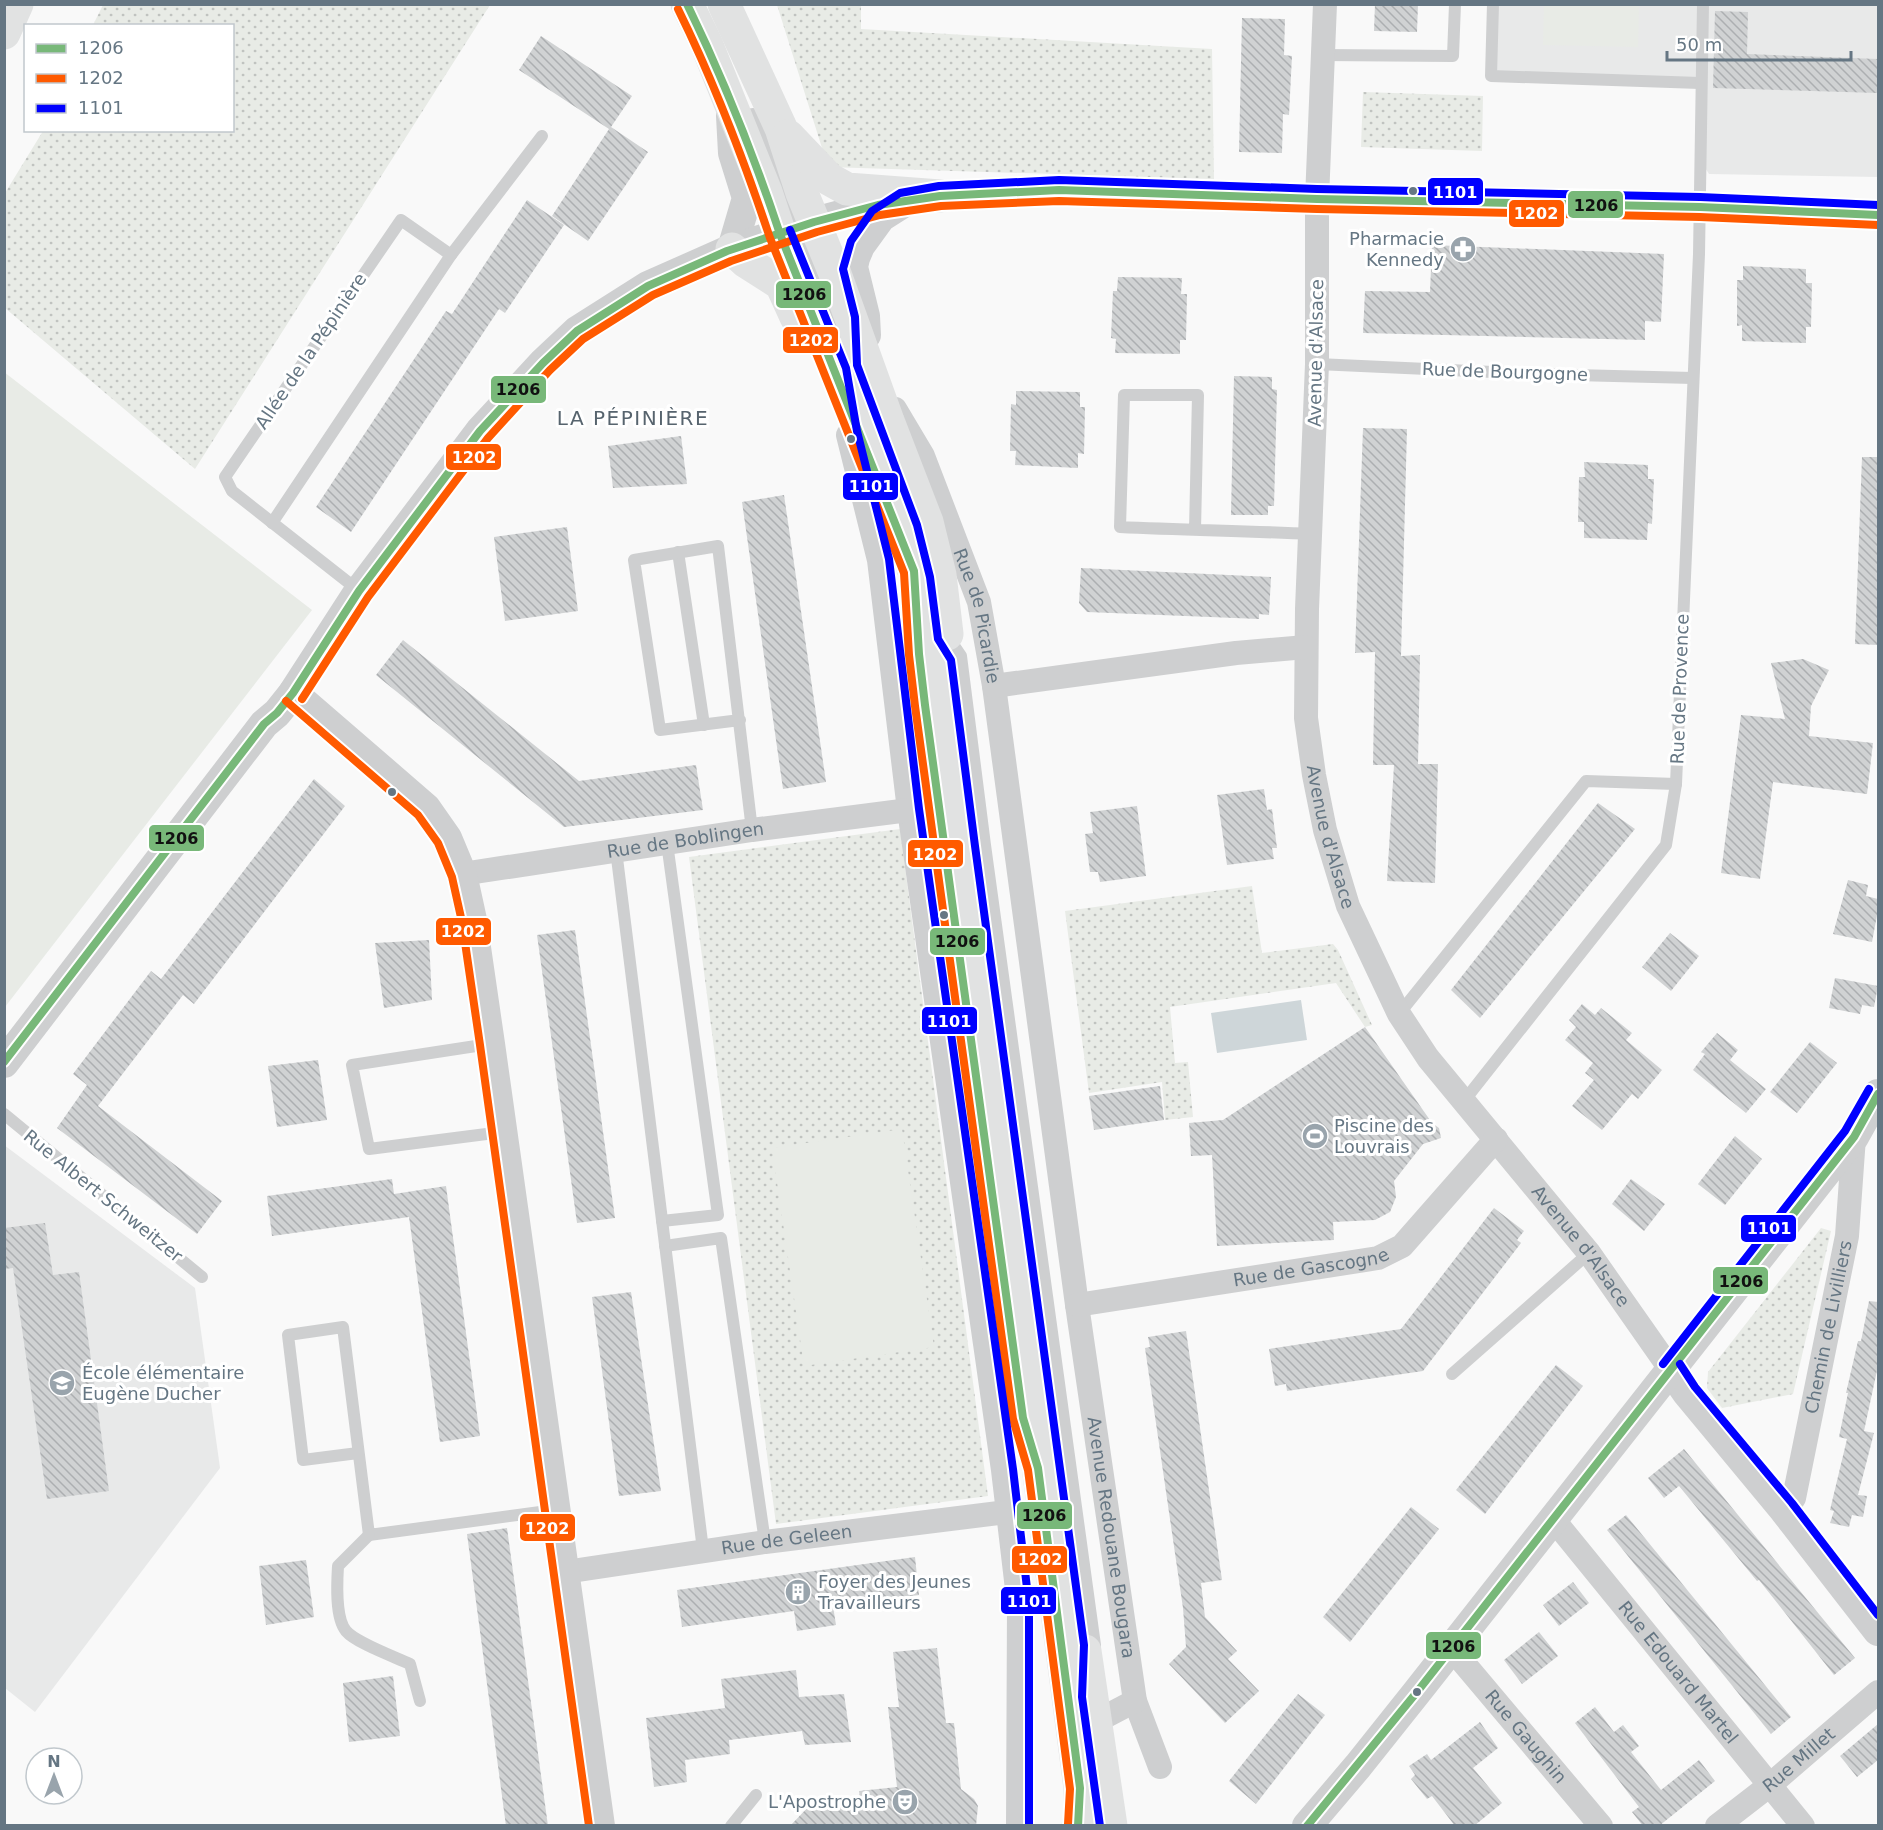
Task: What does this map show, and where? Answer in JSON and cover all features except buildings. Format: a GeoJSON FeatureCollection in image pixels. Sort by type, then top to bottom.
{"type":"FeatureCollection","features":[{"type":"Feature","properties":{"kind":"main road"},"geometry":{"type":"LineString","coordinates":[[4,33],[17,4]]}},
{"type":"Feature","properties":{"kind":"main road"},"geometry":{"type":"LineString","coordinates":[[687,4],[706,42],[766,192],[780,234],[852,366],[888,421],[927,522],[940,575],[1111,1826]]}},
{"type":"Feature","properties":{"kind":"main road"},"geometry":{"type":"LineString","coordinates":[[723,4],[781,128],[814,222],[852,366],[914,571],[931,647],[1080,1788],[1078,1826]]}},
{"type":"Feature","properties":{"kind":"main road"},"geometry":{"type":"LineString","coordinates":[[781,128],[829,179],[847,189],[940,196]]}},
{"type":"Feature","properties":{"kind":"main road"},"geometry":{"type":"LineString","coordinates":[[732,249],[745,261],[781,284],[811,347],[852,366]]}},
{"type":"Feature","properties":{"kind":"street","name":"Avenue d'Alsace"},"geometry":{"type":"LineString","coordinates":[[1324,4],[1317,200],[1317,364],[1306,647],[1306,717],[1325,830],[1348,906],[1399,1014],[1428,1059],[1589,1253],[1671,1370]]}},
{"type":"Feature","properties":{"kind":"street"},"geometry":{"type":"LineString","coordinates":[[730,106],[751,120],[791,198],[814,222]]}},
{"type":"Feature","properties":{"kind":"street"},"geometry":{"type":"LineString","coordinates":[[730,106],[733,153],[747,198],[732,249]]}},
{"type":"Feature","properties":{"kind":"street"},"geometry":{"type":"LineString","coordinates":[[4,1064],[264,724],[277,713],[293,693],[359,591],[480,431],[543,363],[577,332],[648,286],[732,249],[814,222],[878,205],[940,196],[1059,190],[1317,200],[1700,207],[1878,214]]}},
{"type":"Feature","properties":{"kind":"street"},"geometry":{"type":"LineString","coordinates":[[904,202],[881,217],[860,246],[855,258],[853,267],[865,316],[852,366],[847,433],[879,560],[909,810],[1001,1458],[1019,1606],[1018,1826]]}},
{"type":"Feature","properties":{"kind":"street"},"geometry":{"type":"LineString","coordinates":[[780,234],[794,245],[814,271],[852,358],[888,421]]}},
{"type":"Feature","properties":{"kind":"street","name":"Rue de Picardie"},"geometry":{"type":"LineString","coordinates":[[852,366],[923,456],[979,602],[994,686],[1236,653],[1306,647]]}},
{"type":"Feature","properties":{"kind":"street","name":"Avenue Redouane Bougara"},"geometry":{"type":"LineString","coordinates":[[994,686],[1077,1305],[1135,1701],[1160,1767]]}},
{"type":"Feature","properties":{"kind":"street"},"geometry":{"type":"LineString","coordinates":[[293,693],[426,808],[447,838],[462,874],[472,920],[490,1044],[600,1826]]}},
{"type":"Feature","properties":{"kind":"street","name":"Rue de Boblingen"},"geometry":{"type":"LineString","coordinates":[[462,874],[752,830],[909,810]]}},
{"type":"Feature","properties":{"kind":"street"},"geometry":{"type":"LineString","coordinates":[[1307,1826],[1358,1766],[1854,1137],[1865,1121],[1878,1094]]}},
{"type":"Feature","properties":{"kind":"street","name":"Chemin de Livilliers"},"geometry":{"type":"LineString","coordinates":[[1784,1510],[1794,1498],[1847,1236],[1854,1137]]}},
{"type":"Feature","properties":{"kind":"street","name":"Rue de Gascogne"},"geometry":{"type":"LineString","coordinates":[[1077,1305],[1378,1258],[1402,1246],[1496,1139]]}},
{"type":"Feature","properties":{"kind":"street"},"geometry":{"type":"LineString","coordinates":[[1671,1370],[1878,1631]]}},
{"type":"Feature","properties":{"kind":"street","name":"Rue de Geleen"},"geometry":{"type":"LineString","coordinates":[[566,1572],[703,1550],[1007,1512]]}},
{"type":"Feature","properties":{"kind":"street","name":"Rue Edouard Martel"},"geometry":{"type":"LineString","coordinates":[[1553,1519],[1803,1826]]}},
{"type":"Feature","properties":{"kind":"street","name":"Rue Gaughin"},"geometry":{"type":"LineString","coordinates":[[1451,1648],[1601,1826]]}},
{"type":"Feature","properties":{"kind":"street","name":"Rue Millet"},"geometry":{"type":"LineString","coordinates":[[1717,1826],[1770,1785],[1878,1692]]}},
{"type":"Feature","properties":{"kind":"street"},"geometry":{"type":"LineString","coordinates":[[1094,1709],[1135,1701]]}},
{"type":"Feature","properties":{"kind":"lane"},"geometry":{"type":"LineString","coordinates":[[1322,55],[1454,56],[1455,4]]}},
{"type":"Feature","properties":{"kind":"lane"},"geometry":{"type":"LineString","coordinates":[[1493,4],[1491,76],[1700,83]]}},
{"type":"Feature","properties":{"kind":"lane","name":"Rue de Provence"},"geometry":{"type":"LineString","coordinates":[[1464,1101],[1666,845],[1676,784],[1700,207],[1700,83],[1703,4]]}},
{"type":"Feature","properties":{"kind":"lane"},"geometry":{"type":"LineString","coordinates":[[272,523],[451,255],[542,136]]}},
{"type":"Feature","properties":{"kind":"lane","name":"Allée de la Pépinière"},"geometry":{"type":"LineString","coordinates":[[359,591],[232,491],[225,477],[401,220],[451,255]]}},
{"type":"Feature","properties":{"kind":"lane","name":"Rue de Bourgogne"},"geometry":{"type":"LineString","coordinates":[[1317,364],[1524,374],[1693,378]]}},
{"type":"Feature","properties":{"kind":"lane"},"geometry":{"type":"LineString","coordinates":[[1196,530],[1198,395],[1124,394],[1120,526],[1196,530],[1216,529],[1311,534]]}},
{"type":"Feature","properties":{"kind":"lane"},"geometry":{"type":"LineString","coordinates":[[740,720],[660,730],[634,560],[718,546],[740,720],[752,830]]}},
{"type":"Feature","properties":{"kind":"lane"},"geometry":{"type":"LineString","coordinates":[[678,552],[704,725]]}},
{"type":"Feature","properties":{"kind":"lane"},"geometry":{"type":"LineString","coordinates":[[1399,1014],[1586,781],[1676,784]]}},
{"type":"Feature","properties":{"kind":"lane"},"geometry":{"type":"LineString","coordinates":[[662,1221],[718,1215],[667,843]]}},
{"type":"Feature","properties":{"kind":"lane"},"geometry":{"type":"LineString","coordinates":[[616,850],[703,1550]]}},
{"type":"Feature","properties":{"kind":"lane"},"geometry":{"type":"LineString","coordinates":[[490,1044],[352,1065],[369,1149],[502,1132]]}},
{"type":"Feature","properties":{"kind":"lane","name":"Rue Albert Schweitzer"},"geometry":{"type":"LineString","coordinates":[[4,1114],[202,1277]]}},
{"type":"Feature","properties":{"kind":"lane"},"geometry":{"type":"LineString","coordinates":[[665,1246],[722,1238],[765,1542]]}},
{"type":"Feature","properties":{"kind":"lane"},"geometry":{"type":"LineString","coordinates":[[1452,1374],[1589,1253]]}},
{"type":"Feature","properties":{"kind":"lane"},"geometry":{"type":"LineString","coordinates":[[358,1453],[303,1460],[288,1335],[343,1327],[369,1535]]}},
{"type":"Feature","properties":{"kind":"lane"},"geometry":{"type":"LineString","coordinates":[[420,1701],[410,1664],[345,1631],[337,1603],[338,1566],[369,1535],[555,1510]]}},
{"type":"Feature","properties":{"kind":"lane"},"geometry":{"type":"LineString","coordinates":[[731,1826],[756,1795]]}},
{"type":"Feature","properties":{"kind":"shaded area"},"geometry":{"type":"Polygon","coordinates":[[[103,5],[490,5],[195,469],[5,308],[5,193],[42,132],[234,132],[234,24],[94,24],[103,5]]]}},
{"type":"Feature","properties":{"kind":"shaded area"},"geometry":{"type":"Polygon","coordinates":[[[777,5],[861,5],[861,29],[1212,49],[1214,179],[828,167],[777,5]]]}},
{"type":"Feature","properties":{"kind":"shaded area"},"geometry":{"type":"Polygon","coordinates":[[[1491,5],[1878,5],[1878,177],[1709,174],[1697,155],[1697,79],[1488,74],[1491,5]]]}},
{"type":"Feature","properties":{"kind":"shaded area"},"geometry":{"type":"Polygon","coordinates":[[[1544,5],[1639,5],[1638,47],[1543,45],[1544,5]]]}},
{"type":"Feature","properties":{"kind":"shaded area"},"geometry":{"type":"Polygon","coordinates":[[[1363,92],[1483,96],[1482,151],[1361,147],[1363,92]]]}},
{"type":"Feature","properties":{"kind":"shaded area"},"geometry":{"type":"Polygon","coordinates":[[[4,372],[312,610],[5,1007],[4,1007],[4,372]]]}},
{"type":"Feature","properties":{"kind":"shaded area"},"geometry":{"type":"Polygon","coordinates":[[[900,829],[988,1496],[776,1524],[689,857],[900,829]]]}},
{"type":"Feature","properties":{"kind":"shaded area"},"geometry":{"type":"Polygon","coordinates":[[[1252,886],[1262,953],[1333,944],[1338,950],[1372,1025],[1365,1027],[1336,983],[1170,1007],[1175,1063],[1188,1062],[1193,1117],[1165,1120],[1162,1082],[1089,1093],[1065,911],[1252,886]]]}},
{"type":"Feature","properties":{"kind":"shaded area"},"geometry":{"type":"Polygon","coordinates":[[[1301,1000],[1307,1040],[1217,1053],[1211,1013],[1301,1000]]]}},
{"type":"Feature","properties":{"kind":"shaded area"},"geometry":{"type":"Polygon","coordinates":[[[902,1129],[934,1347],[804,1366],[772,1148],[902,1129]]]}},
{"type":"Feature","properties":{"kind":"shaded area"},"geometry":{"type":"Polygon","coordinates":[[[4,1145],[195,1288],[220,1468],[35,1712],[5,1688],[4,1145]]]}},
{"type":"Feature","properties":{"kind":"shaded area"},"geometry":{"type":"Polygon","coordinates":[[[1821,1228],[1831,1231],[1793,1394],[1722,1408],[1707,1388],[1708,1372],[1821,1228]]]}},
{"type":"Feature","properties":{"kind":"transit line","name":"1206"},"geometry":{"type":"LineString","coordinates":[[687,4],[737,118],[780,234],[914,571],[919,654],[925,705],[1023,1418],[1038,1468],[1080,1788],[1078,1826]]}},
{"type":"Feature","properties":{"kind":"transit line","name":"1202"},"geometry":{"type":"LineString","coordinates":[[678,9],[728,122],[770,238],[904,573],[915,706],[1013,1419],[1028,1470],[1070,1789],[1068,1824]]}},
{"type":"Feature","properties":{"kind":"transit line","name":"1101"},"geometry":{"type":"LineString","coordinates":[[1100,1826],[1082,1697],[1084,1645],[951,660],[938,639],[930,577],[917,525],[857,365],[855,317],[843,269],[851,241],[872,211],[900,193],[939,186],[1059,180],[1317,189],[1700,197],[1878,205]]}},
{"type":"Feature","properties":{"kind":"transit line","name":"1206"},"geometry":{"type":"LineString","coordinates":[[4,1062],[264,724],[277,713],[293,693],[359,591],[480,431],[543,363],[577,331],[648,286],[727,251],[814,222],[878,205],[940,196],[1059,190],[1317,199],[1700,207],[1878,215]]}},
{"type":"Feature","properties":{"kind":"transit line","name":"1202"},"geometry":{"type":"LineString","coordinates":[[302,699],[368,597],[488,438],[550,370],[583,339],[653,295],[731,261],[817,232],[880,215],[941,206],[1059,201],[1700,217],[1878,225]]}},
{"type":"Feature","properties":{"kind":"transit line","name":"1101"},"geometry":{"type":"LineString","coordinates":[[790,230],[846,368],[857,431],[889,559],[919,809],[1013,1469],[1029,1605],[1029,1826]]}},
{"type":"Feature","properties":{"kind":"transit line","name":"1202"},"geometry":{"type":"LineString","coordinates":[[286,701],[418,815],[438,843],[452,877],[462,922],[480,1045],[589,1826]]}},
{"type":"Feature","properties":{"kind":"transit line","name":"1101"},"geometry":{"type":"LineString","coordinates":[[1663,1364],[1845,1131],[1869,1089]]}},
{"type":"Feature","properties":{"kind":"transit line","name":"1206"},"geometry":{"type":"LineString","coordinates":[[1307,1826],[1417,1692],[1854,1137],[1878,1094]]}},
{"type":"Feature","properties":{"kind":"transit line","name":"1101"},"geometry":{"type":"LineString","coordinates":[[1680,1364],[1695,1387],[1792,1503],[1878,1615]]}},
{"type":"Feature","properties":{"kind":"place","name":"Pharmacie Kennedy"},"geometry":{"type":"Point","coordinates":[1463,249]}},
{"type":"Feature","properties":{"kind":"place","name":"Piscine des Louvrais"},"geometry":{"type":"Point","coordinates":[1315,1136]}},
{"type":"Feature","properties":{"kind":"place","name":"École élémentaire Eugène Ducher"},"geometry":{"type":"Point","coordinates":[62,1383]}},
{"type":"Feature","properties":{"kind":"place","name":"Foyer des Jeunes Travailleurs"},"geometry":{"type":"Point","coordinates":[798,1592]}},
{"type":"Feature","properties":{"kind":"place","name":"L'Apostrophe"},"geometry":{"type":"Point","coordinates":[905,1802]}},
{"type":"Feature","properties":{"kind":"district","name":"LA PÉPINIÈRE"},"geometry":{"type":"Point","coordinates":[633,418]}}]}
